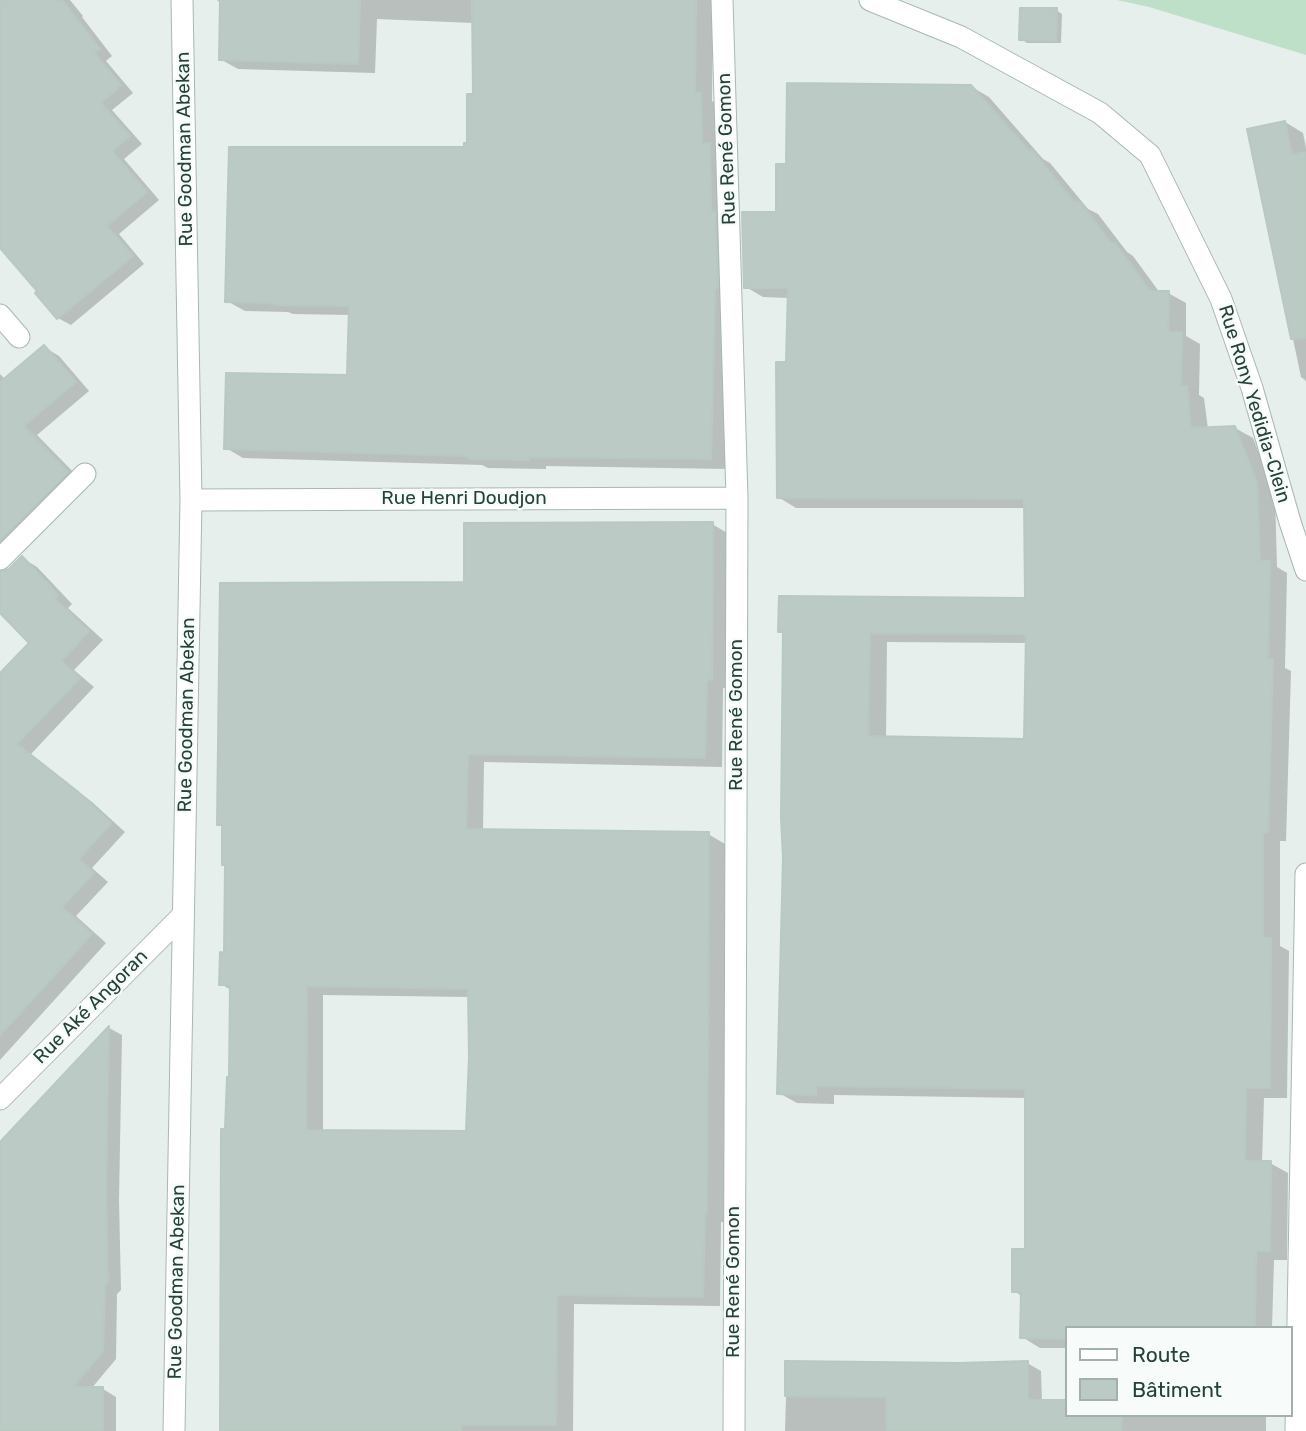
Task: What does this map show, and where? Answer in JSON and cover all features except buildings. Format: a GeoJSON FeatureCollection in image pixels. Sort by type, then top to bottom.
{"type":"FeatureCollection","features":[{"type":"Feature","properties":{"kind":"street","name":"Rue Goodman Abekan"},"geometry":{"type":"LineString","coordinates":[[174,1431],[191,500],[182,0]]}},
{"type":"Feature","properties":{"kind":"street","name":"Rue René Gomon"},"geometry":{"type":"LineString","coordinates":[[722,0],[737,498],[734,1431]]}},
{"type":"Feature","properties":{"kind":"street","name":"Rue Rony Yedidia-Clein"},"geometry":{"type":"LineString","coordinates":[[870,0],[961,37],[1100,113],[1150,155],[1221,299],[1252,388],[1306,570]]}},
{"type":"Feature","properties":{"kind":"street"},"geometry":{"type":"LineString","coordinates":[[0,315],[19,337]]}},
{"type":"Feature","properties":{"kind":"street"},"geometry":{"type":"LineString","coordinates":[[0,559],[85,474]]}},
{"type":"Feature","properties":{"kind":"street","name":"Rue Henri Doudjon"},"geometry":{"type":"LineString","coordinates":[[191,500],[737,498]]}},
{"type":"Feature","properties":{"kind":"street"},"geometry":{"type":"LineString","coordinates":[[1296,1431],[1306,874]]}},
{"type":"Feature","properties":{"kind":"street","name":"Rue Aké Angoran"},"geometry":{"type":"LineString","coordinates":[[0,1099],[183,915]]}},
{"type":"Feature","properties":{"kind":"green space"},"geometry":{"type":"Polygon","coordinates":[[[1117,0],[1306,0],[1306,55],[1149,7],[1117,0]]]}}]}
